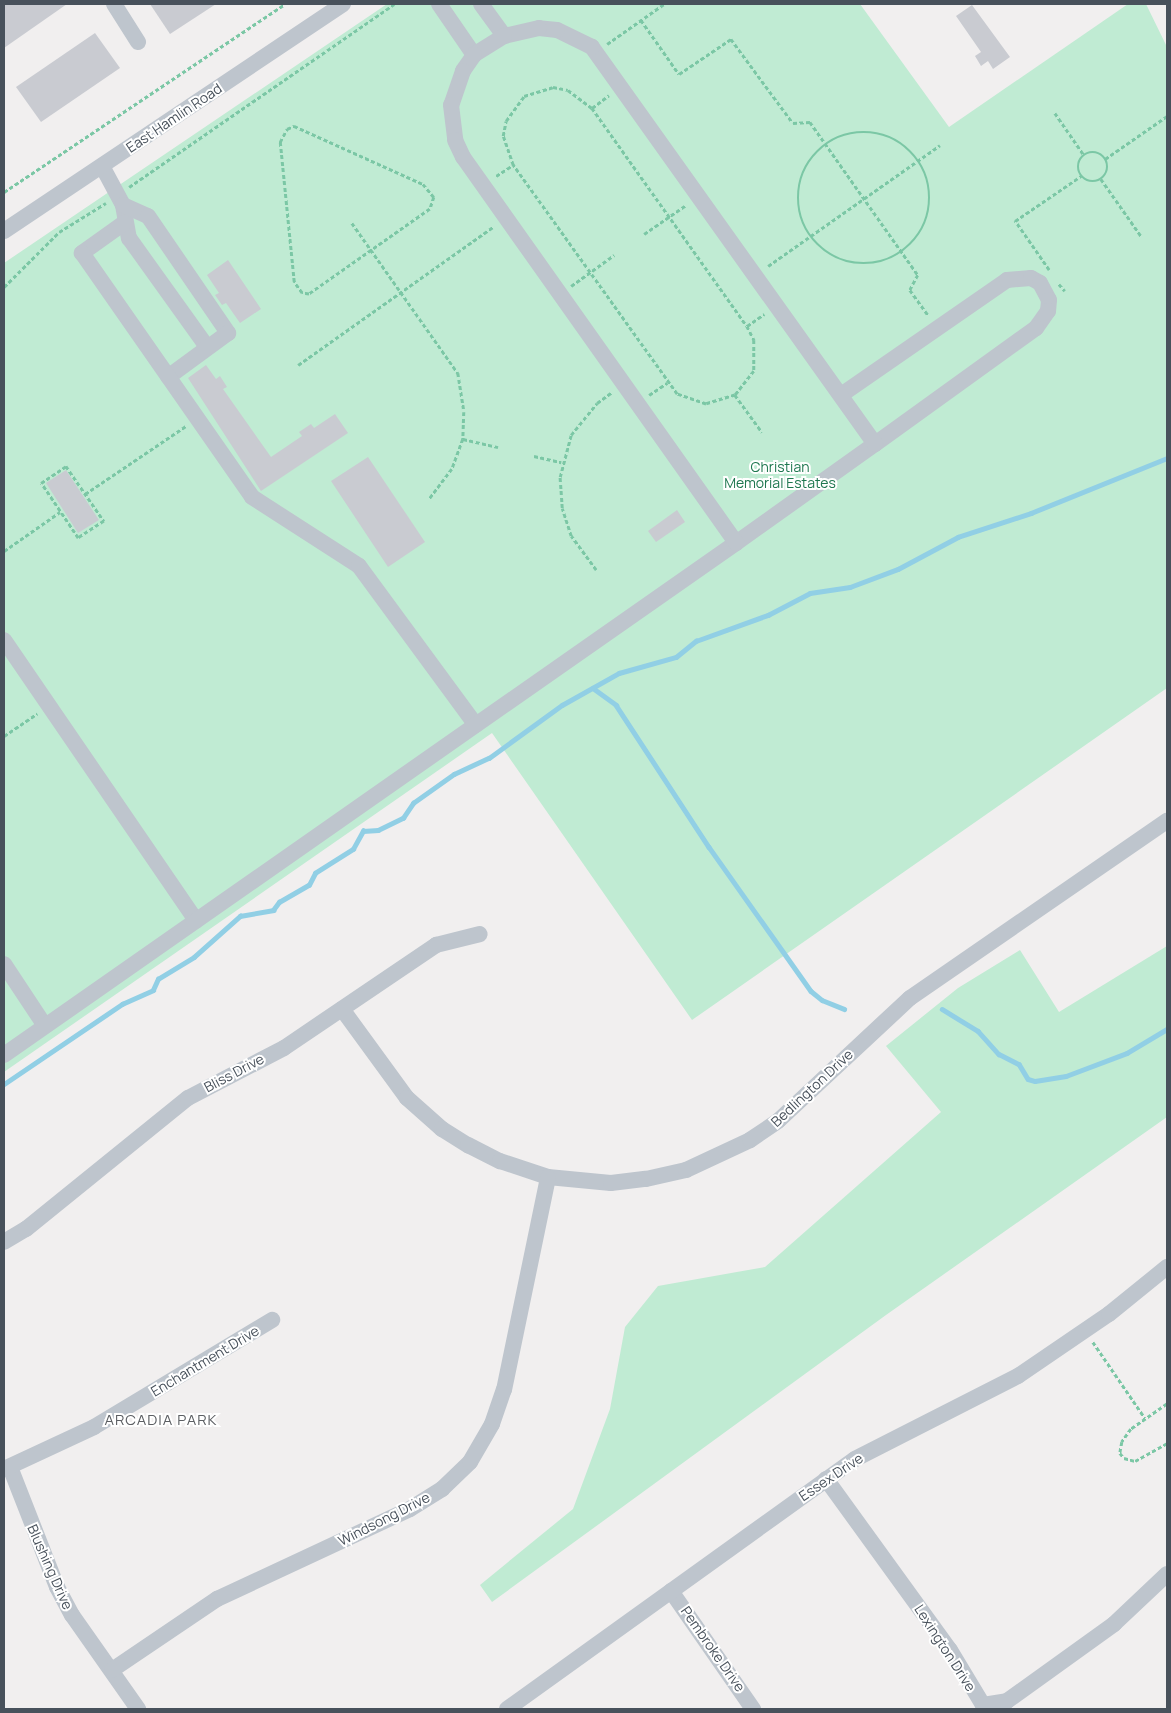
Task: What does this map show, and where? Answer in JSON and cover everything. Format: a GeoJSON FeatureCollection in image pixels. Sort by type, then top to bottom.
{"type":"FeatureCollection","features":[{"type":"Feature","properties":{"kind":"street"},"geometry":{"type":"LineString","coordinates":[[114,4],[138,42]]}},
{"type":"Feature","properties":{"kind":"street","name":"East Hamlin Road"},"geometry":{"type":"LineString","coordinates":[[4,231],[343,4]]}},
{"type":"Feature","properties":{"kind":"street"},"geometry":{"type":"LineString","coordinates":[[439,4],[474,55]]}},
{"type":"Feature","properties":{"kind":"street"},"geometry":{"type":"LineString","coordinates":[[481,4],[504,36]]}},
{"type":"Feature","properties":{"kind":"street"},"geometry":{"type":"LineString","coordinates":[[736,543],[463,157],[451,123],[457,85],[474,55],[504,36],[539,28],[557,30],[576,37],[596,52],[700,195],[876,444]]}},
{"type":"Feature","properties":{"kind":"street"},"geometry":{"type":"LineString","coordinates":[[102,166],[120,200],[129,238],[206,347]]}},
{"type":"Feature","properties":{"kind":"street"},"geometry":{"type":"LineString","coordinates":[[120,200],[148,216],[228,333],[206,347],[168,377]]}},
{"type":"Feature","properties":{"kind":"street"},"geometry":{"type":"LineString","coordinates":[[124,223],[82,254],[252,497],[359,566],[476,725]]}},
{"type":"Feature","properties":{"kind":"street"},"geometry":{"type":"LineString","coordinates":[[4,1055],[876,444],[1036,328],[1048,311],[1049,300],[1040,283],[1031,278],[1007,280],[841,395]]}},
{"type":"Feature","properties":{"kind":"street"},"geometry":{"type":"LineString","coordinates":[[4,640],[196,920]]}},
{"type":"Feature","properties":{"kind":"street","name":"Bedlington Drive"},"geometry":{"type":"LineString","coordinates":[[342,1009],[407,1098],[442,1129],[500,1161],[548,1177],[611,1184],[646,1179],[686,1170],[750,1140],[778,1121],[910,998],[1167,821]]}},
{"type":"Feature","properties":{"kind":"street","name":"Bliss Drive"},"geometry":{"type":"LineString","coordinates":[[4,1242],[26,1229],[188,1098],[284,1048],[436,945],[480,934]]}},
{"type":"Feature","properties":{"kind":"street"},"geometry":{"type":"LineString","coordinates":[[4,964],[45,1026]]}},
{"type":"Feature","properties":{"kind":"street","name":"Windsong Drive"},"geometry":{"type":"LineString","coordinates":[[112,1670],[217,1600],[410,1509],[442,1489],[470,1462],[492,1424],[504,1390],[548,1177]]}},
{"type":"Feature","properties":{"kind":"street","name":"Essex Drive"},"geometry":{"type":"LineString","coordinates":[[507,1709],[855,1459],[971,1402],[1086,1331],[1167,1267]]}},
{"type":"Feature","properties":{"kind":"street","name":"Enchantment Drive"},"geometry":{"type":"LineString","coordinates":[[7,1468],[94,1427],[272,1320]]}},
{"type":"Feature","properties":{"kind":"street","name":"Blushing Drive"},"geometry":{"type":"LineString","coordinates":[[7,1468],[57,1588],[138,1709]]}},
{"type":"Feature","properties":{"kind":"street","name":"Lexington Drive"},"geometry":{"type":"LineString","coordinates":[[826,1479],[950,1650],[983,1705],[1007,1701],[1114,1624],[1167,1574]]}},
{"type":"Feature","properties":{"kind":"street","name":"Pembroke Drive"},"geometry":{"type":"LineString","coordinates":[[671,1591],[753,1709]]}},
{"type":"Feature","properties":{"kind":"path"},"geometry":{"type":"LineString","coordinates":[[4,192],[285,4]]}},
{"type":"Feature","properties":{"kind":"path"},"geometry":{"type":"LineString","coordinates":[[4,287],[59,232],[120,200],[394,4]]}},
{"type":"Feature","properties":{"kind":"path"},"geometry":{"type":"LineString","coordinates":[[596,52],[664,4]]}},
{"type":"Feature","properties":{"kind":"path"},"geometry":{"type":"LineString","coordinates":[[641,20],[679,74],[730,39],[793,123],[810,122],[826,144],[918,275],[910,290],[937,327]]}},
{"type":"Feature","properties":{"kind":"path"},"geometry":{"type":"LineString","coordinates":[[537,90],[568,90],[592,108],[747,326],[754,340],[754,371],[736,395],[722,402],[691,402],[667,383],[513,164],[504,136],[513,107],[537,90]]}},
{"type":"Feature","properties":{"kind":"path"},"geometry":{"type":"LineString","coordinates":[[1055,113],[1084,155]]}},
{"type":"Feature","properties":{"kind":"path"},"geometry":{"type":"LineString","coordinates":[[1105,159],[1167,116]]}},
{"type":"Feature","properties":{"kind":"path"},"geometry":{"type":"LineString","coordinates":[[302,128],[431,189],[434,202],[430,209],[372,250],[310,294],[296,288],[280,142],[287,129],[302,128]]}},
{"type":"Feature","properties":{"kind":"path"},"geometry":{"type":"LineString","coordinates":[[862,131],[884,134],[903,144],[919,160],[928,178],[931,199],[927,220],[916,240],[902,252],[878,263],[856,264],[834,258],[810,236],[797,204],[799,181],[808,162],[826,144],[841,135],[862,131]]}},
{"type":"Feature","properties":{"kind":"path"},"geometry":{"type":"LineString","coordinates":[[756,274],[940,145]]}},
{"type":"Feature","properties":{"kind":"path"},"geometry":{"type":"LineString","coordinates":[[1094,152],[1105,159],[1107,171],[1101,179],[1088,181],[1081,176],[1079,163],[1084,155],[1094,152]]}},
{"type":"Feature","properties":{"kind":"path"},"geometry":{"type":"LineString","coordinates":[[482,184],[513,164]]}},
{"type":"Feature","properties":{"kind":"path"},"geometry":{"type":"LineString","coordinates":[[1052,273],[1015,221],[1081,176]]}},
{"type":"Feature","properties":{"kind":"path"},"geometry":{"type":"LineString","coordinates":[[1101,179],[1141,236]]}},
{"type":"Feature","properties":{"kind":"path"},"geometry":{"type":"LineString","coordinates":[[644,234],[700,195]]}},
{"type":"Feature","properties":{"kind":"path"},"geometry":{"type":"LineString","coordinates":[[298,365],[506,218]]}},
{"type":"Feature","properties":{"kind":"path"},"geometry":{"type":"LineString","coordinates":[[352,223],[458,373],[464,412],[463,439],[452,470],[429,499]]}},
{"type":"Feature","properties":{"kind":"path"},"geometry":{"type":"LineString","coordinates":[[559,294],[614,255]]}},
{"type":"Feature","properties":{"kind":"path"},"geometry":{"type":"LineString","coordinates":[[1057,281],[1064,291]]}},
{"type":"Feature","properties":{"kind":"path"},"geometry":{"type":"LineString","coordinates":[[747,326],[777,305]]}},
{"type":"Feature","properties":{"kind":"path"},"geometry":{"type":"LineString","coordinates":[[637,403],[667,383]]}},
{"type":"Feature","properties":{"kind":"path"},"geometry":{"type":"LineString","coordinates":[[596,570],[571,536],[563,515],[561,462],[580,421],[597,403],[623,384]]}},
{"type":"Feature","properties":{"kind":"path"},"geometry":{"type":"LineString","coordinates":[[736,395],[762,432]]}},
{"type":"Feature","properties":{"kind":"path"},"geometry":{"type":"LineString","coordinates":[[85,494],[198,418]]}},
{"type":"Feature","properties":{"kind":"path"},"geometry":{"type":"LineString","coordinates":[[463,439],[498,447]]}},
{"type":"Feature","properties":{"kind":"path"},"geometry":{"type":"LineString","coordinates":[[534,456],[561,462]]}},
{"type":"Feature","properties":{"kind":"path"},"geometry":{"type":"LineString","coordinates":[[66,466],[104,521],[78,538],[60,512],[41,483],[66,466]]}},
{"type":"Feature","properties":{"kind":"path"},"geometry":{"type":"LineString","coordinates":[[4,551],[60,512]]}},
{"type":"Feature","properties":{"kind":"path"},"geometry":{"type":"LineString","coordinates":[[4,736],[49,706]]}},
{"type":"Feature","properties":{"kind":"path"},"geometry":{"type":"LineString","coordinates":[[1086,1331],[1145,1418]]}},
{"type":"Feature","properties":{"kind":"path"},"geometry":{"type":"LineString","coordinates":[[1167,1404],[1145,1418],[1122,1442],[1124,1458],[1136,1461],[1167,1445]]}},
{"type":"Feature","properties":{"kind":"green space","name":"Christian Memorial Estates"},"geometry":{"type":"Polygon","coordinates":[[[387,4],[860,4],[949,127],[1128,4],[1146,4],[1167,47],[1167,688],[692,1020],[492,733],[4,1072],[4,263],[387,4]]]}},
{"type":"Feature","properties":{"kind":"green space"},"geometry":{"type":"Polygon","coordinates":[[[1167,946],[1167,1117],[886,1315],[492,1602],[480,1585],[573,1509],[610,1409],[625,1327],[658,1286],[765,1267],[941,1112],[886,1046],[958,988],[1020,950],[1059,1012],[1167,946]]]}},
{"type":"Feature","properties":{"kind":"building"},"geometry":{"type":"Polygon","coordinates":[[[4,4],[67,4],[4,48],[4,4]]]}},
{"type":"Feature","properties":{"kind":"building"},"geometry":{"type":"Polygon","coordinates":[[[150,4],[216,4],[170,34],[150,4]]]}},
{"type":"Feature","properties":{"kind":"building"},"geometry":{"type":"Polygon","coordinates":[[[972,5],[1010,57],[993,69],[988,61],[981,66],[975,56],[981,52],[956,16],[972,5]]]}},
{"type":"Feature","properties":{"kind":"building"},"geometry":{"type":"Polygon","coordinates":[[[95,33],[120,68],[41,122],[16,87],[95,33]]]}},
{"type":"Feature","properties":{"kind":"building"},"geometry":{"type":"Polygon","coordinates":[[[228,260],[261,309],[240,323],[226,303],[222,305],[215,295],[219,293],[207,275],[228,260]]]}},
{"type":"Feature","properties":{"kind":"building"},"geometry":{"type":"Polygon","coordinates":[[[206,365],[216,379],[220,376],[227,387],[223,389],[271,457],[302,436],[299,432],[311,424],[314,428],[335,414],[348,433],[261,491],[188,378],[206,365]]]}},
{"type":"Feature","properties":{"kind":"building"},"geometry":{"type":"Polygon","coordinates":[[[368,457],[425,542],[388,567],[331,481],[368,457]]]}},
{"type":"Feature","properties":{"kind":"building"},"geometry":{"type":"Polygon","coordinates":[[[66,470],[99,520],[78,533],[46,483],[66,470]]]}},
{"type":"Feature","properties":{"kind":"building"},"geometry":{"type":"Polygon","coordinates":[[[677,510],[685,522],[656,542],[648,531],[677,510]]]}},
{"type":"Feature","properties":{"kind":"waterway"},"geometry":{"type":"LineString","coordinates":[[4,1084],[122,1004],[153,990],[158,979],[194,957],[240,916],[273,910],[279,902],[309,885],[315,873],[353,849],[363,831],[378,830],[403,818],[413,803],[454,774],[489,758],[562,705],[619,673],[676,657],[696,641],[768,615],[810,593],[850,587],[898,569],[958,537],[1031,513],[1167,458]]}},
{"type":"Feature","properties":{"kind":"waterway"},"geometry":{"type":"LineString","coordinates":[[593,688],[616,705],[709,847],[811,991],[822,1000],[844,1009]]}},
{"type":"Feature","properties":{"kind":"waterway"},"geometry":{"type":"LineString","coordinates":[[942,1009],[978,1031],[999,1054],[1019,1064],[1028,1079],[1035,1081],[1066,1076],[1127,1053],[1167,1029]]}},
{"type":"Feature","properties":{"kind":"district","name":"ARCADIA PARK"},"geometry":{"type":"Point","coordinates":[161,1420]}}]}
